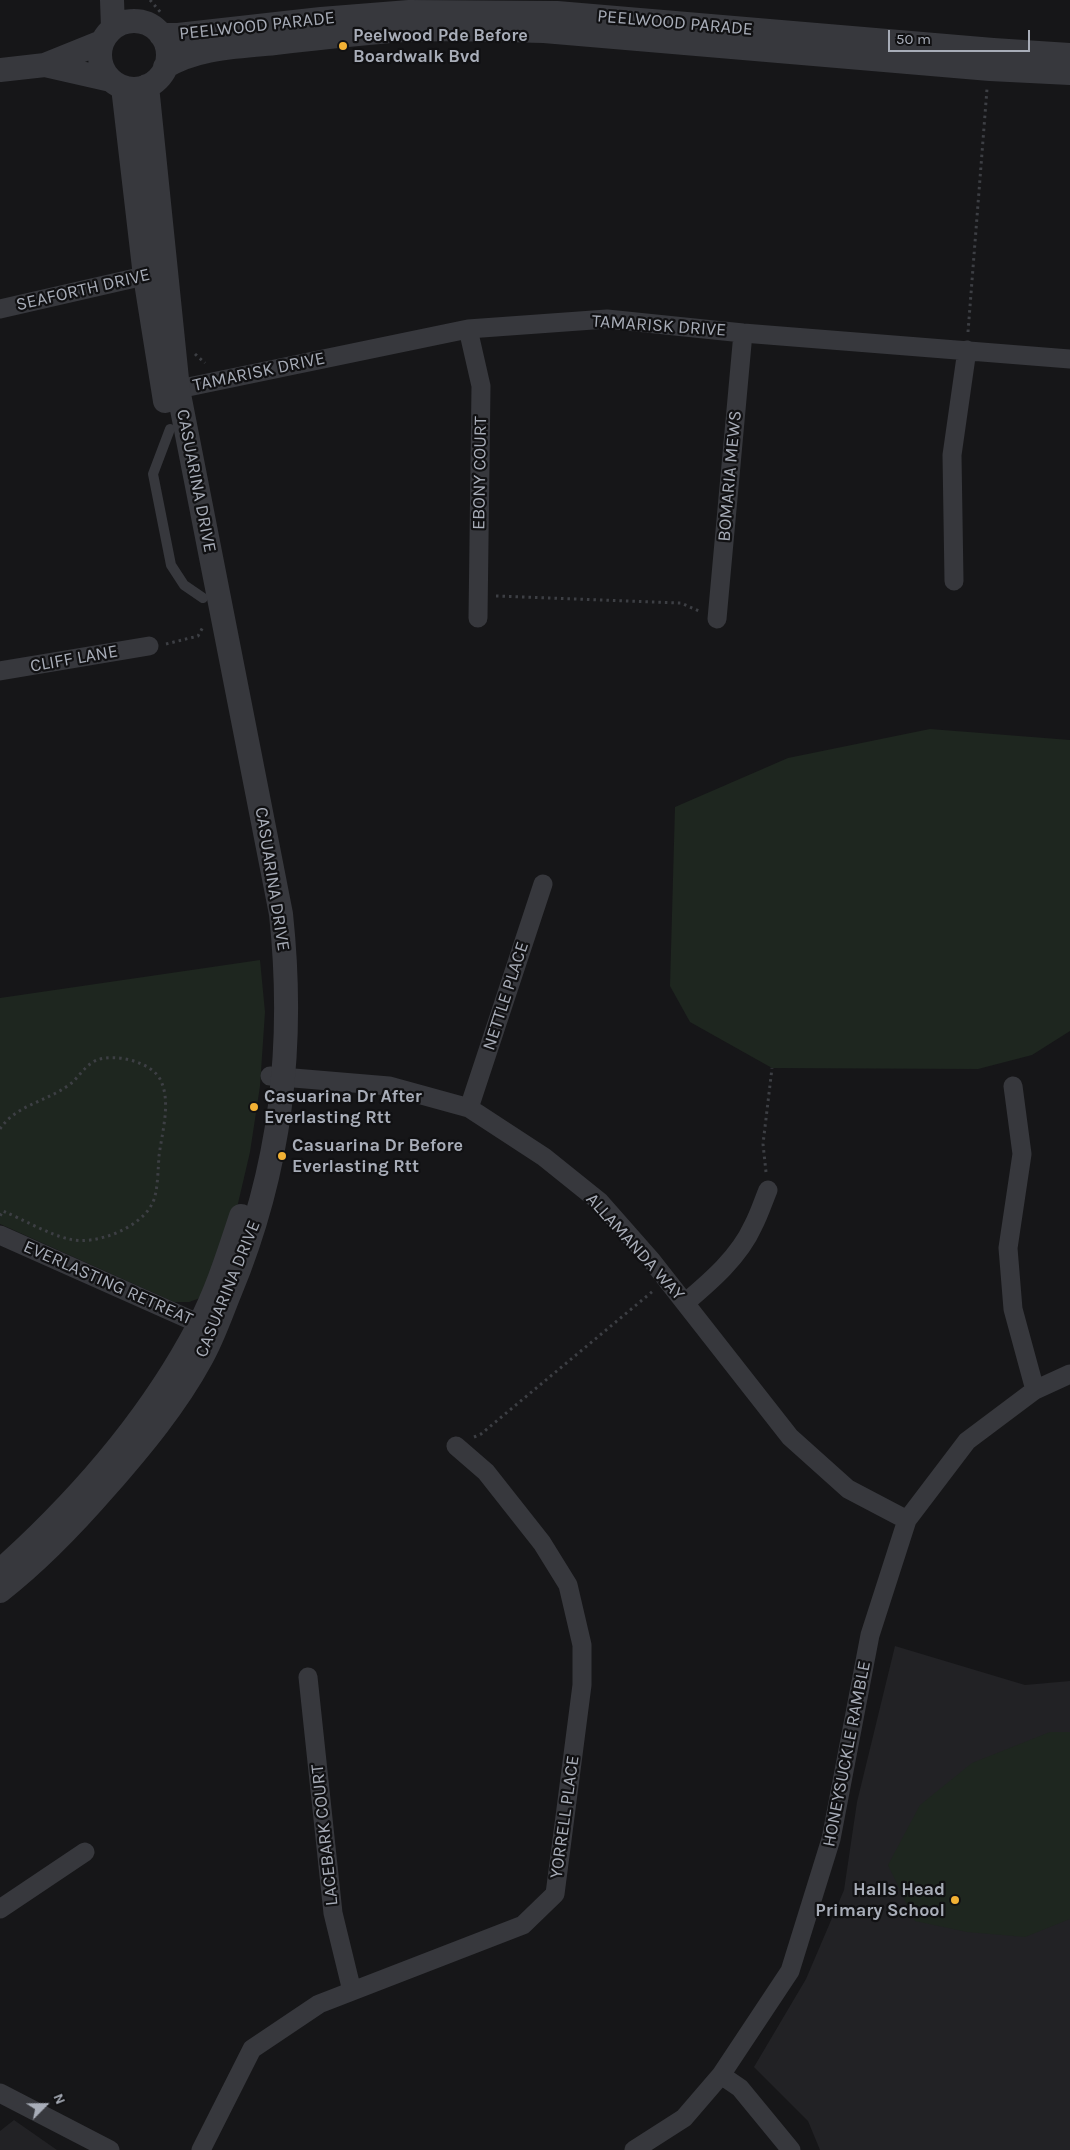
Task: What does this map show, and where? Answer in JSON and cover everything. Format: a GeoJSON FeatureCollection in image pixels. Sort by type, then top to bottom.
{"type":"FeatureCollection","features":[{"type":"Feature","properties":{"kind":"street"},"geometry":{"type":"LineString","coordinates":[[112,0],[108,35],[101,62],[117,84]]}},
{"type":"Feature","properties":{"kind":"street","name":"PEELWOOD PARADE"},"geometry":{"type":"LineString","coordinates":[[148,19],[178,35],[409,12],[548,13],[1070,55]]}},
{"type":"Feature","properties":{"kind":"street"},"geometry":{"type":"LineString","coordinates":[[0,70],[45,64],[108,35],[122,22],[132,20],[148,19],[168,50],[166,67],[155,82],[147,86],[131,89],[45,64]]}},
{"type":"Feature","properties":{"kind":"street","name":"PEELWOOD PARADE"},"geometry":{"type":"LineString","coordinates":[[166,67],[181,58],[209,50],[242,46],[405,30],[473,30],[544,31],[990,69],[1070,73]]}},
{"type":"Feature","properties":{"kind":"street","name":"CASUARINA DRIVE"},"geometry":{"type":"LineString","coordinates":[[0,1591],[46,1553],[150,1437],[201,1360],[225,1265],[246,1203],[265,1120],[278,1077],[287,1017],[286,974],[280,914],[171,390],[156,274],[117,84]]}},
{"type":"Feature","properties":{"kind":"street","name":"CASUARINA DRIVE"},"geometry":{"type":"LineString","coordinates":[[147,86],[156,274]]}},
{"type":"Feature","properties":{"kind":"street","name":"SEAFORTH DRIVE"},"geometry":{"type":"LineString","coordinates":[[0,309],[156,274]]}},
{"type":"Feature","properties":{"kind":"street","name":"TAMARISK DRIVE"},"geometry":{"type":"LineString","coordinates":[[171,390],[468,329],[607,319],[743,333],[1070,359]]}},
{"type":"Feature","properties":{"kind":"street","name":"EBONY COURT"},"geometry":{"type":"LineString","coordinates":[[468,329],[481,386],[478,618]]}},
{"type":"Feature","properties":{"kind":"street","name":"BOMARIA MEWS"},"geometry":{"type":"LineString","coordinates":[[717,619],[743,333]]}},
{"type":"Feature","properties":{"kind":"street"},"geometry":{"type":"LineString","coordinates":[[954,581],[952,455],[967,350]]}},
{"type":"Feature","properties":{"kind":"street","name":"CASUARINA DRIVE"},"geometry":{"type":"LineString","coordinates":[[171,390],[170,429],[265,913],[271,958],[278,1077]]}},
{"type":"Feature","properties":{"kind":"street","name":"CLIFF LANE"},"geometry":{"type":"LineString","coordinates":[[0,671],[149,646]]}},
{"type":"Feature","properties":{"kind":"street","name":"NETTLE PLACE"},"geometry":{"type":"LineString","coordinates":[[468,1108],[543,884]]}},
{"type":"Feature","properties":{"kind":"street","name":"ALLAMANDA WAY"},"geometry":{"type":"LineString","coordinates":[[278,1077],[390,1086],[468,1108],[544,1157],[600,1202],[667,1280],[790,1437],[848,1489],[907,1520]]}},
{"type":"Feature","properties":{"kind":"street"},"geometry":{"type":"LineString","coordinates":[[1013,1086],[1022,1154],[1008,1248],[1013,1310],[1035,1390]]}},
{"type":"Feature","properties":{"kind":"street"},"geometry":{"type":"LineString","coordinates":[[685,1303],[716,1275],[737,1251],[753,1228],[768,1190]]}},
{"type":"Feature","properties":{"kind":"street","name":"EVERLASTING RETREAT"},"geometry":{"type":"LineString","coordinates":[[0,1235],[208,1327]]}},
{"type":"Feature","properties":{"kind":"street","name":"CASUARINA DRIVE"},"geometry":{"type":"LineString","coordinates":[[0,1571],[64,1512],[134,1428],[173,1371],[208,1327]]}},
{"type":"Feature","properties":{"kind":"street","name":"HONEYSUCKLE RAMBLE"},"geometry":{"type":"LineString","coordinates":[[634,2150],[684,2118],[721,2074],[790,1971],[832,1839],[870,1635],[907,1520],[967,1441],[1035,1390],[1070,1374]]}},
{"type":"Feature","properties":{"kind":"street","name":"YORRELL PLACE"},"geometry":{"type":"LineString","coordinates":[[201,2150],[252,2049],[318,2004],[523,1925],[554,1894],[582,1685],[582,1646],[568,1585],[542,1542],[486,1472],[456,1446]]}},
{"type":"Feature","properties":{"kind":"street","name":"LACEBARK COURT"},"geometry":{"type":"LineString","coordinates":[[308,1677],[333,1914],[352,1991]]}},
{"type":"Feature","properties":{"kind":"street"},"geometry":{"type":"LineString","coordinates":[[0,1909],[85,1852]]}},
{"type":"Feature","properties":{"kind":"street"},"geometry":{"type":"LineString","coordinates":[[721,2074],[740,2088],[791,2150]]}},
{"type":"Feature","properties":{"kind":"street"},"geometry":{"type":"LineString","coordinates":[[0,2093],[110,2150]]}},
{"type":"Feature","properties":{"kind":"path"},"geometry":{"type":"LineString","coordinates":[[967,350],[987,82],[990,69]]}},
{"type":"Feature","properties":{"kind":"path"},"geometry":{"type":"LineString","coordinates":[[478,595],[681,604],[717,619]]}},
{"type":"Feature","properties":{"kind":"path"},"geometry":{"type":"LineString","coordinates":[[149,646],[175,643],[198,636],[205,608]]}},
{"type":"Feature","properties":{"kind":"path"},"geometry":{"type":"LineString","coordinates":[[0,1129],[6,1121],[22,1109],[68,1086],[83,1070],[97,1060],[119,1058],[150,1067],[161,1080],[166,1101],[153,1204],[142,1218],[117,1234],[90,1239],[70,1240],[2,1210],[0,1216]]}},
{"type":"Feature","properties":{"kind":"path"},"geometry":{"type":"LineString","coordinates":[[768,1190],[763,1144],[772,1068]]}},
{"type":"Feature","properties":{"kind":"path"},"geometry":{"type":"LineString","coordinates":[[456,1446],[481,1434],[667,1280]]}},
{"type":"Feature","properties":{"kind":"shaded area"},"geometry":{"type":"Polygon","coordinates":[[[930,729],[1070,740],[1070,1031],[1032,1055],[978,1069],[772,1068],[690,1022],[670,986],[675,807],[788,758],[930,729]]]}},
{"type":"Feature","properties":{"kind":"shaded area"},"geometry":{"type":"Polygon","coordinates":[[[260,960],[265,1012],[260,1086],[250,1152],[236,1212],[200,1298],[189,1302],[174,1302],[0,1224],[0,998],[260,960]]]}},
{"type":"Feature","properties":{"kind":"shaded area","name":"Halls Head Primary School"},"geometry":{"type":"Polygon","coordinates":[[[895,1646],[1025,1685],[1070,1681],[1070,2150],[820,2150],[808,2121],[754,2067],[806,1979],[844,1890],[857,1802],[895,1646]]]}},
{"type":"Feature","properties":{"kind":"shaded area"},"geometry":{"type":"Polygon","coordinates":[[[1050,1732],[1070,1732],[1070,1919],[1025,1937],[967,1932],[915,1921],[888,1865],[920,1805],[972,1763],[1050,1732]]]}},
{"type":"Feature","properties":{"kind":"shaded area"},"geometry":{"type":"Polygon","coordinates":[[[14,2120],[57,2150],[0,2150],[0,2131],[14,2120]]]}},
{"type":"Feature","properties":{"kind":"place","name":"Peelwood Pde Before Boardwalk Bvd"},"geometry":{"type":"Point","coordinates":[343,46]}},
{"type":"Feature","properties":{"kind":"place","name":"Casuarina Dr After Everlasting Rtt"},"geometry":{"type":"Point","coordinates":[254,1107]}},
{"type":"Feature","properties":{"kind":"place","name":"Casuarina Dr Before Everlasting Rtt"},"geometry":{"type":"Point","coordinates":[282,1156]}},
{"type":"Feature","properties":{"kind":"place","name":"Halls Head Primary School"},"geometry":{"type":"Point","coordinates":[955,1900]}}]}
